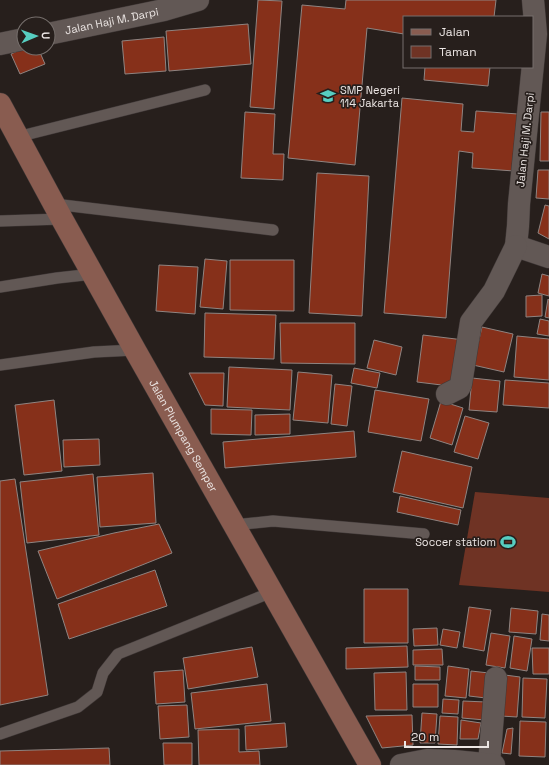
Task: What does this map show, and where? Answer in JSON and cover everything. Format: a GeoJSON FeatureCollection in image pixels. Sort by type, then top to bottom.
{"type":"FeatureCollection","features":[{"type":"Feature","properties":{"kind":"main road","name":"Jalan Plumpang Semper"},"geometry":{"type":"LineString","coordinates":[[0,104],[135,350],[370,765]]}},
{"type":"Feature","properties":{"kind":"street","name":"Jalan Haji M. Darpi"},"geometry":{"type":"LineString","coordinates":[[56,32],[164,10],[198,0]]}},
{"type":"Feature","properties":{"kind":"street","name":"Jalan Haji M. Darpi"},"geometry":{"type":"LineString","coordinates":[[533,0],[536,34],[533,64]]}},
{"type":"Feature","properties":{"kind":"street"},"geometry":{"type":"LineString","coordinates":[[0,44],[16,41]]}},
{"type":"Feature","properties":{"kind":"street","name":"Jalan Haji M. Darpi"},"geometry":{"type":"LineString","coordinates":[[516,246],[533,68]]}},
{"type":"Feature","properties":{"kind":"street"},"geometry":{"type":"LineString","coordinates":[[447,394],[458,388],[461,384],[471,322],[494,291],[516,246],[549,257]]}},
{"type":"Feature","properties":{"kind":"street"},"geometry":{"type":"LineString","coordinates":[[489,764],[496,678]]}},
{"type":"Feature","properties":{"kind":"street"},"geometry":{"type":"LineString","coordinates":[[402,765],[426,760],[494,765]]}},
{"type":"Feature","properties":{"kind":"lane"},"geometry":{"type":"LineString","coordinates":[[17,136],[205,90]]}},
{"type":"Feature","properties":{"kind":"lane"},"geometry":{"type":"LineString","coordinates":[[0,221],[58,211],[273,230]]}},
{"type":"Feature","properties":{"kind":"lane"},"geometry":{"type":"LineString","coordinates":[[0,287],[93,274]]}},
{"type":"Feature","properties":{"kind":"lane"},"geometry":{"type":"LineString","coordinates":[[0,365],[94,352],[135,350]]}},
{"type":"Feature","properties":{"kind":"lane"},"geometry":{"type":"LineString","coordinates":[[234,525],[273,521],[424,534]]}},
{"type":"Feature","properties":{"kind":"lane"},"geometry":{"type":"LineString","coordinates":[[0,734],[78,707],[97,692],[103,673],[118,654],[272,592]]}},
{"type":"Feature","properties":{"kind":"green space","name":"Soccer statiom"},"geometry":{"type":"Polygon","coordinates":[[[475,492],[549,498],[549,592],[459,585],[475,492]]]}},
{"type":"Feature","properties":{"kind":"building"},"geometry":{"type":"Polygon","coordinates":[[[258,0],[282,1],[274,109],[250,107],[258,0]]]}},
{"type":"Feature","properties":{"kind":"building","name":"SMP Negeri 114 Jakarta"},"geometry":{"type":"Polygon","coordinates":[[[346,0],[496,0],[494,16],[403,16],[403,34],[367,28],[355,165],[288,158],[302,5],[345,9],[346,0]]]}},
{"type":"Feature","properties":{"kind":"building"},"geometry":{"type":"Polygon","coordinates":[[[248,24],[251,64],[169,71],[166,31],[248,24]]]}},
{"type":"Feature","properties":{"kind":"building"},"geometry":{"type":"Polygon","coordinates":[[[164,37],[166,71],[125,74],[122,41],[164,37]]]}},
{"type":"Feature","properties":{"kind":"building"},"geometry":{"type":"Polygon","coordinates":[[[16,52],[16,56],[42,56],[45,64],[20,74],[11,54],[16,52]]]}},
{"type":"Feature","properties":{"kind":"building","name":"SMP Negeri 114 Jakarta"},"geometry":{"type":"Polygon","coordinates":[[[425,68],[490,68],[488,86],[424,80],[425,68]]]}},
{"type":"Feature","properties":{"kind":"building"},"geometry":{"type":"Polygon","coordinates":[[[402,98],[463,104],[461,131],[474,132],[476,111],[518,114],[514,171],[472,168],[473,153],[459,151],[446,318],[384,313],[402,98]]]}},
{"type":"Feature","properties":{"kind":"building"},"geometry":{"type":"Polygon","coordinates":[[[245,112],[275,114],[273,154],[284,154],[283,180],[241,178],[245,112]]]}},
{"type":"Feature","properties":{"kind":"building"},"geometry":{"type":"Polygon","coordinates":[[[541,112],[549,112],[549,161],[540,161],[541,112]]]}},
{"type":"Feature","properties":{"kind":"building"},"geometry":{"type":"Polygon","coordinates":[[[538,170],[549,170],[549,199],[536,198],[538,170]]]}},
{"type":"Feature","properties":{"kind":"building"},"geometry":{"type":"Polygon","coordinates":[[[317,173],[369,176],[362,316],[309,313],[317,173]]]}},
{"type":"Feature","properties":{"kind":"building"},"geometry":{"type":"Polygon","coordinates":[[[545,205],[549,206],[549,239],[538,233],[545,205]]]}},
{"type":"Feature","properties":{"kind":"building"},"geometry":{"type":"Polygon","coordinates":[[[205,259],[227,261],[223,309],[200,307],[205,259]]]}},
{"type":"Feature","properties":{"kind":"building"},"geometry":{"type":"Polygon","coordinates":[[[230,260],[294,260],[294,311],[230,310],[230,260]]]}},
{"type":"Feature","properties":{"kind":"building"},"geometry":{"type":"Polygon","coordinates":[[[159,265],[198,267],[195,314],[156,311],[159,265]]]}},
{"type":"Feature","properties":{"kind":"building"},"geometry":{"type":"Polygon","coordinates":[[[542,274],[549,276],[549,296],[538,293],[542,274]]]}},
{"type":"Feature","properties":{"kind":"building"},"geometry":{"type":"Polygon","coordinates":[[[542,295],[542,316],[526,317],[526,296],[542,295]]]}},
{"type":"Feature","properties":{"kind":"building"},"geometry":{"type":"Polygon","coordinates":[[[548,299],[549,300],[549,318],[545,317],[548,299]]]}},
{"type":"Feature","properties":{"kind":"building"},"geometry":{"type":"Polygon","coordinates":[[[205,313],[276,315],[274,359],[204,357],[205,313]]]}},
{"type":"Feature","properties":{"kind":"building"},"geometry":{"type":"Polygon","coordinates":[[[540,319],[549,321],[549,336],[537,334],[540,319]]]}},
{"type":"Feature","properties":{"kind":"building"},"geometry":{"type":"Polygon","coordinates":[[[280,323],[355,323],[355,364],[281,363],[280,323]]]}},
{"type":"Feature","properties":{"kind":"building"},"geometry":{"type":"Polygon","coordinates":[[[482,327],[513,334],[504,372],[473,365],[482,327]]]}},
{"type":"Feature","properties":{"kind":"building"},"geometry":{"type":"Polygon","coordinates":[[[423,335],[464,340],[458,387],[417,382],[423,335]]]}},
{"type":"Feature","properties":{"kind":"building"},"geometry":{"type":"Polygon","coordinates":[[[517,336],[549,339],[549,380],[514,377],[517,336]]]}},
{"type":"Feature","properties":{"kind":"building"},"geometry":{"type":"Polygon","coordinates":[[[374,340],[402,347],[396,375],[367,368],[374,340]]]}},
{"type":"Feature","properties":{"kind":"building"},"geometry":{"type":"Polygon","coordinates":[[[229,367],[292,370],[290,410],[227,407],[229,367]]]}},
{"type":"Feature","properties":{"kind":"building"},"geometry":{"type":"Polygon","coordinates":[[[354,368],[380,373],[377,388],[351,383],[354,368]]]}},
{"type":"Feature","properties":{"kind":"building"},"geometry":{"type":"Polygon","coordinates":[[[298,372],[332,375],[328,423],[293,420],[298,372]]]}},
{"type":"Feature","properties":{"kind":"building"},"geometry":{"type":"Polygon","coordinates":[[[189,373],[224,373],[223,406],[205,405],[189,373]]]}},
{"type":"Feature","properties":{"kind":"building"},"geometry":{"type":"Polygon","coordinates":[[[472,378],[500,381],[497,412],[469,410],[472,378]]]}},
{"type":"Feature","properties":{"kind":"building"},"geometry":{"type":"Polygon","coordinates":[[[505,380],[549,383],[549,408],[503,405],[505,380]]]}},
{"type":"Feature","properties":{"kind":"building"},"geometry":{"type":"Polygon","coordinates":[[[335,384],[352,386],[347,426],[331,424],[335,384]]]}},
{"type":"Feature","properties":{"kind":"building"},"geometry":{"type":"Polygon","coordinates":[[[375,390],[429,399],[421,441],[368,432],[375,390]]]}},
{"type":"Feature","properties":{"kind":"building"},"geometry":{"type":"Polygon","coordinates":[[[54,400],[62,471],[24,475],[15,405],[54,400]]]}},
{"type":"Feature","properties":{"kind":"building"},"geometry":{"type":"Polygon","coordinates":[[[441,401],[463,408],[452,445],[430,438],[441,401]]]}},
{"type":"Feature","properties":{"kind":"building"},"geometry":{"type":"Polygon","coordinates":[[[211,409],[252,410],[251,435],[211,434],[211,409]]]}},
{"type":"Feature","properties":{"kind":"building"},"geometry":{"type":"Polygon","coordinates":[[[290,414],[290,434],[255,435],[255,415],[290,414]]]}},
{"type":"Feature","properties":{"kind":"building"},"geometry":{"type":"Polygon","coordinates":[[[465,416],[489,423],[478,459],[454,452],[465,416]]]}},
{"type":"Feature","properties":{"kind":"building"},"geometry":{"type":"Polygon","coordinates":[[[354,431],[356,457],[225,468],[223,442],[354,431]]]}},
{"type":"Feature","properties":{"kind":"building"},"geometry":{"type":"Polygon","coordinates":[[[99,439],[100,465],[64,467],[63,440],[99,439]]]}},
{"type":"Feature","properties":{"kind":"building"},"geometry":{"type":"Polygon","coordinates":[[[402,451],[472,467],[463,508],[393,492],[402,451]]]}},
{"type":"Feature","properties":{"kind":"building"},"geometry":{"type":"Polygon","coordinates":[[[153,473],[156,523],[100,527],[97,477],[153,473]]]}},
{"type":"Feature","properties":{"kind":"building"},"geometry":{"type":"Polygon","coordinates":[[[93,474],[99,535],[27,543],[20,482],[93,474]]]}},
{"type":"Feature","properties":{"kind":"building"},"geometry":{"type":"Polygon","coordinates":[[[15,479],[48,695],[0,705],[0,481],[15,479]]]}},
{"type":"Feature","properties":{"kind":"building"},"geometry":{"type":"Polygon","coordinates":[[[400,496],[461,510],[458,525],[397,512],[400,496]]]}},
{"type":"Feature","properties":{"kind":"building"},"geometry":{"type":"Polygon","coordinates":[[[159,524],[172,553],[57,599],[38,551],[159,524]]]}},
{"type":"Feature","properties":{"kind":"building"},"geometry":{"type":"Polygon","coordinates":[[[155,570],[167,606],[69,639],[58,604],[155,570]]]}},
{"type":"Feature","properties":{"kind":"building"},"geometry":{"type":"Polygon","coordinates":[[[364,589],[408,589],[408,643],[364,643],[364,589]]]}},
{"type":"Feature","properties":{"kind":"building"},"geometry":{"type":"Polygon","coordinates":[[[469,607],[491,610],[484,651],[463,647],[469,607]]]}},
{"type":"Feature","properties":{"kind":"building"},"geometry":{"type":"Polygon","coordinates":[[[511,608],[538,611],[536,634],[509,632],[511,608]]]}},
{"type":"Feature","properties":{"kind":"building"},"geometry":{"type":"Polygon","coordinates":[[[542,614],[549,615],[549,641],[540,640],[542,614]]]}},
{"type":"Feature","properties":{"kind":"building"},"geometry":{"type":"Polygon","coordinates":[[[437,628],[438,645],[414,646],[413,629],[437,628]]]}},
{"type":"Feature","properties":{"kind":"building"},"geometry":{"type":"Polygon","coordinates":[[[443,629],[460,632],[457,648],[440,645],[443,629]]]}},
{"type":"Feature","properties":{"kind":"building"},"geometry":{"type":"Polygon","coordinates":[[[491,633],[510,636],[505,668],[486,665],[491,633]]]}},
{"type":"Feature","properties":{"kind":"building"},"geometry":{"type":"Polygon","coordinates":[[[514,636],[532,639],[527,671],[510,668],[514,636]]]}},
{"type":"Feature","properties":{"kind":"building"},"geometry":{"type":"Polygon","coordinates":[[[407,646],[408,667],[346,669],[346,648],[407,646]]]}},
{"type":"Feature","properties":{"kind":"building"},"geometry":{"type":"Polygon","coordinates":[[[252,647],[258,677],[188,689],[183,658],[252,647]]]}},
{"type":"Feature","properties":{"kind":"building"},"geometry":{"type":"Polygon","coordinates":[[[532,648],[549,648],[549,674],[533,674],[532,648]]]}},
{"type":"Feature","properties":{"kind":"building"},"geometry":{"type":"Polygon","coordinates":[[[442,649],[443,665],[413,665],[413,650],[442,649]]]}},
{"type":"Feature","properties":{"kind":"building"},"geometry":{"type":"Polygon","coordinates":[[[415,666],[440,667],[440,680],[415,680],[415,666]]]}},
{"type":"Feature","properties":{"kind":"building"},"geometry":{"type":"Polygon","coordinates":[[[448,666],[469,669],[466,698],[445,696],[448,666]]]}},
{"type":"Feature","properties":{"kind":"building"},"geometry":{"type":"Polygon","coordinates":[[[183,670],[185,702],[156,704],[154,672],[183,670]]]}},
{"type":"Feature","properties":{"kind":"building"},"geometry":{"type":"Polygon","coordinates":[[[471,671],[489,673],[486,698],[469,696],[471,671]]]}},
{"type":"Feature","properties":{"kind":"building"},"geometry":{"type":"Polygon","coordinates":[[[406,672],[407,710],[375,710],[374,673],[406,672]]]}},
{"type":"Feature","properties":{"kind":"building"},"geometry":{"type":"Polygon","coordinates":[[[505,675],[520,677],[517,717],[501,716],[505,675]]]}},
{"type":"Feature","properties":{"kind":"building"},"geometry":{"type":"Polygon","coordinates":[[[523,678],[547,679],[545,718],[522,717],[523,678]]]}},
{"type":"Feature","properties":{"kind":"building"},"geometry":{"type":"Polygon","coordinates":[[[267,684],[271,721],[195,729],[191,693],[267,684]]]}},
{"type":"Feature","properties":{"kind":"building"},"geometry":{"type":"Polygon","coordinates":[[[413,684],[438,684],[438,707],[413,707],[413,684]]]}},
{"type":"Feature","properties":{"kind":"building"},"geometry":{"type":"Polygon","coordinates":[[[443,699],[459,700],[458,714],[442,713],[443,699]]]}},
{"type":"Feature","properties":{"kind":"building"},"geometry":{"type":"Polygon","coordinates":[[[463,701],[486,702],[485,720],[462,718],[463,701]]]}},
{"type":"Feature","properties":{"kind":"building"},"geometry":{"type":"Polygon","coordinates":[[[187,705],[189,737],[160,739],[158,706],[187,705]]]}},
{"type":"Feature","properties":{"kind":"building"},"geometry":{"type":"Polygon","coordinates":[[[422,713],[437,714],[435,743],[420,743],[422,713]]]}},
{"type":"Feature","properties":{"kind":"building"},"geometry":{"type":"Polygon","coordinates":[[[412,715],[413,745],[382,748],[366,716],[412,715]]]}},
{"type":"Feature","properties":{"kind":"building"},"geometry":{"type":"Polygon","coordinates":[[[440,716],[458,717],[457,745],[438,744],[440,716]]]}},
{"type":"Feature","properties":{"kind":"building"},"geometry":{"type":"Polygon","coordinates":[[[461,720],[481,723],[478,739],[460,739],[461,720]]]}},
{"type":"Feature","properties":{"kind":"building"},"geometry":{"type":"Polygon","coordinates":[[[520,721],[546,722],[545,757],[519,756],[520,721]]]}},
{"type":"Feature","properties":{"kind":"building"},"geometry":{"type":"Polygon","coordinates":[[[285,723],[287,747],[246,750],[245,726],[285,723]]]}},
{"type":"Feature","properties":{"kind":"building"},"geometry":{"type":"Polygon","coordinates":[[[513,728],[511,754],[502,753],[507,729],[513,728]]]}},
{"type":"Feature","properties":{"kind":"building"},"geometry":{"type":"Polygon","coordinates":[[[239,729],[239,752],[259,751],[260,765],[199,765],[198,730],[239,729]]]}},
{"type":"Feature","properties":{"kind":"building"},"geometry":{"type":"Polygon","coordinates":[[[163,743],[192,743],[192,765],[164,765],[163,743]]]}},
{"type":"Feature","properties":{"kind":"building"},"geometry":{"type":"Polygon","coordinates":[[[109,748],[110,765],[0,765],[0,751],[109,748]]]}},
{"type":"Feature","properties":{"kind":"place","name":"SMP Negeri 114 Jakarta"},"geometry":{"type":"Point","coordinates":[328,96]}},
{"type":"Feature","properties":{"kind":"place","name":"Soccer statiom"},"geometry":{"type":"Point","coordinates":[508,542]}}]}
